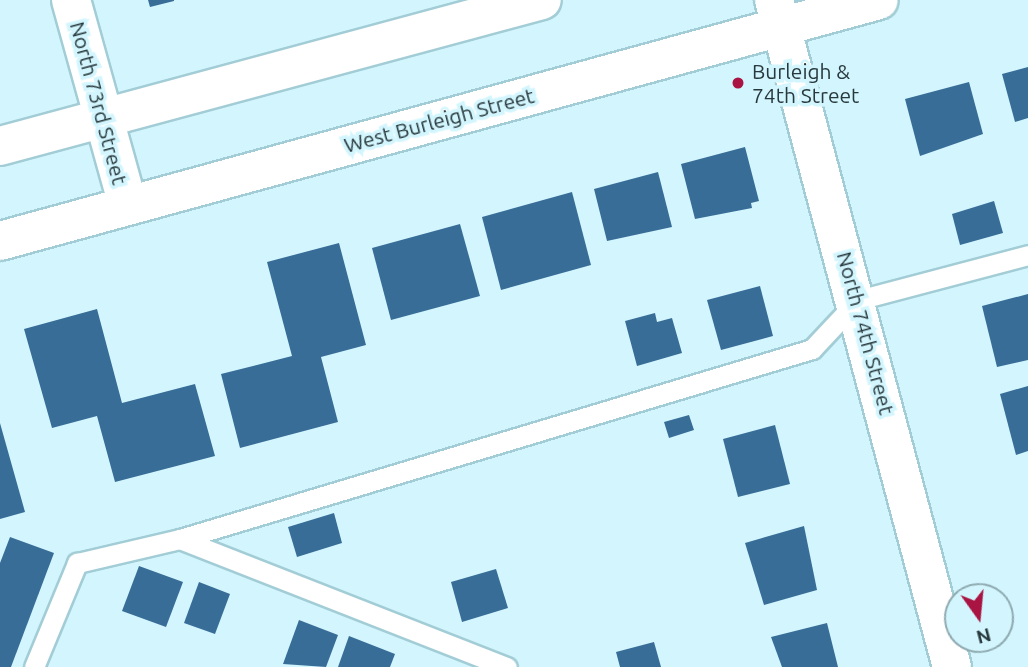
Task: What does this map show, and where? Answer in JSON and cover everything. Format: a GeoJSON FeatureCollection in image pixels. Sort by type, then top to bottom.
{"type":"FeatureCollection","features":[{"type":"Feature","properties":{"kind":"main road","name":"North 73rd Street"},"geometry":{"type":"LineString","coordinates":[[71,0],[128,205]]}},
{"type":"Feature","properties":{"kind":"main road"},"geometry":{"type":"LineString","coordinates":[[0,146],[542,0]]}},
{"type":"Feature","properties":{"kind":"main road","name":"West Burleigh Street"},"geometry":{"type":"LineString","coordinates":[[0,241],[778,13],[879,0]]}},
{"type":"Feature","properties":{"kind":"main road","name":"North 74th Street"},"geometry":{"type":"LineString","coordinates":[[778,13],[858,300],[952,667]]}},
{"type":"Feature","properties":{"kind":"lane"},"geometry":{"type":"LineString","coordinates":[[34,667],[77,563],[180,538],[812,349],[858,300],[1028,255]]}},
{"type":"Feature","properties":{"kind":"lane"},"geometry":{"type":"LineString","coordinates":[[180,538],[507,667]]}},
{"type":"Feature","properties":{"kind":"building"},"geometry":{"type":"Polygon","coordinates":[[[148,0],[174,0],[174,1],[150,7],[148,0]]]}},
{"type":"Feature","properties":{"kind":"building"},"geometry":{"type":"Polygon","coordinates":[[[1028,67],[1028,118],[1015,122],[1002,74],[1028,67]]]}},
{"type":"Feature","properties":{"kind":"building"},"geometry":{"type":"Polygon","coordinates":[[[969,82],[983,134],[920,156],[905,99],[969,82]]]}},
{"type":"Feature","properties":{"kind":"building"},"geometry":{"type":"Polygon","coordinates":[[[745,147],[759,201],[751,203],[752,208],[695,219],[681,164],[745,147]]]}},
{"type":"Feature","properties":{"kind":"building"},"geometry":{"type":"Polygon","coordinates":[[[658,172],[672,227],[607,241],[594,189],[658,172]]]}},
{"type":"Feature","properties":{"kind":"building"},"geometry":{"type":"Polygon","coordinates":[[[572,192],[591,265],[501,290],[482,217],[572,192]]]}},
{"type":"Feature","properties":{"kind":"building"},"geometry":{"type":"Polygon","coordinates":[[[994,201],[1003,233],[960,245],[952,214],[994,201]]]}},
{"type":"Feature","properties":{"kind":"building"},"geometry":{"type":"Polygon","coordinates":[[[460,224],[480,296],[391,320],[372,248],[460,224]]]}},
{"type":"Feature","properties":{"kind":"building"},"geometry":{"type":"Polygon","coordinates":[[[339,243],[366,345],[321,357],[338,422],[240,448],[221,374],[292,356],[267,262],[339,243]]]}},
{"type":"Feature","properties":{"kind":"building"},"geometry":{"type":"Polygon","coordinates":[[[760,286],[773,336],[721,350],[707,300],[760,286]]]}},
{"type":"Feature","properties":{"kind":"building"},"geometry":{"type":"Polygon","coordinates":[[[1028,294],[1028,360],[997,367],[982,306],[1028,294]]]}},
{"type":"Feature","properties":{"kind":"building"},"geometry":{"type":"Polygon","coordinates":[[[97,309],[122,403],[195,384],[215,456],[115,482],[97,416],[52,428],[24,329],[97,309]]]}},
{"type":"Feature","properties":{"kind":"building"},"geometry":{"type":"Polygon","coordinates":[[[655,313],[657,322],[672,318],[682,353],[637,366],[625,321],[655,313]]]}},
{"type":"Feature","properties":{"kind":"building"},"geometry":{"type":"Polygon","coordinates":[[[1028,386],[1028,451],[1016,455],[1000,394],[1028,386]]]}},
{"type":"Feature","properties":{"kind":"building"},"geometry":{"type":"Polygon","coordinates":[[[689,415],[694,430],[669,438],[664,422],[689,415]]]}},
{"type":"Feature","properties":{"kind":"building"},"geometry":{"type":"Polygon","coordinates":[[[0,423],[25,512],[0,519],[0,423]]]}},
{"type":"Feature","properties":{"kind":"building"},"geometry":{"type":"Polygon","coordinates":[[[775,425],[790,484],[738,497],[723,439],[775,425]]]}},
{"type":"Feature","properties":{"kind":"building"},"geometry":{"type":"Polygon","coordinates":[[[334,513],[342,543],[297,557],[288,527],[334,513]]]}},
{"type":"Feature","properties":{"kind":"building"},"geometry":{"type":"Polygon","coordinates":[[[804,526],[817,590],[764,605],[745,543],[804,526]]]}},
{"type":"Feature","properties":{"kind":"building"},"geometry":{"type":"Polygon","coordinates":[[[10,537],[54,553],[11,667],[0,667],[0,563],[10,537]]]}},
{"type":"Feature","properties":{"kind":"building"},"geometry":{"type":"Polygon","coordinates":[[[139,566],[183,582],[166,627],[122,611],[139,566]]]}},
{"type":"Feature","properties":{"kind":"building"},"geometry":{"type":"Polygon","coordinates":[[[496,569],[508,608],[462,622],[451,582],[496,569]]]}},
{"type":"Feature","properties":{"kind":"building"},"geometry":{"type":"Polygon","coordinates":[[[199,582],[230,594],[215,634],[184,623],[199,582]]]}},
{"type":"Feature","properties":{"kind":"building"},"geometry":{"type":"Polygon","coordinates":[[[299,620],[338,635],[326,667],[283,664],[299,620]]]}},
{"type":"Feature","properties":{"kind":"building"},"geometry":{"type":"Polygon","coordinates":[[[827,623],[838,667],[782,667],[771,637],[827,623]]]}},
{"type":"Feature","properties":{"kind":"building"},"geometry":{"type":"Polygon","coordinates":[[[349,636],[395,654],[390,667],[338,667],[349,636]]]}},
{"type":"Feature","properties":{"kind":"building"},"geometry":{"type":"Polygon","coordinates":[[[654,642],[661,667],[620,667],[616,652],[654,642]]]}},
{"type":"Feature","properties":{"kind":"place","name":"Burleigh & 74th Street"},"geometry":{"type":"Point","coordinates":[738,83]}}]}
